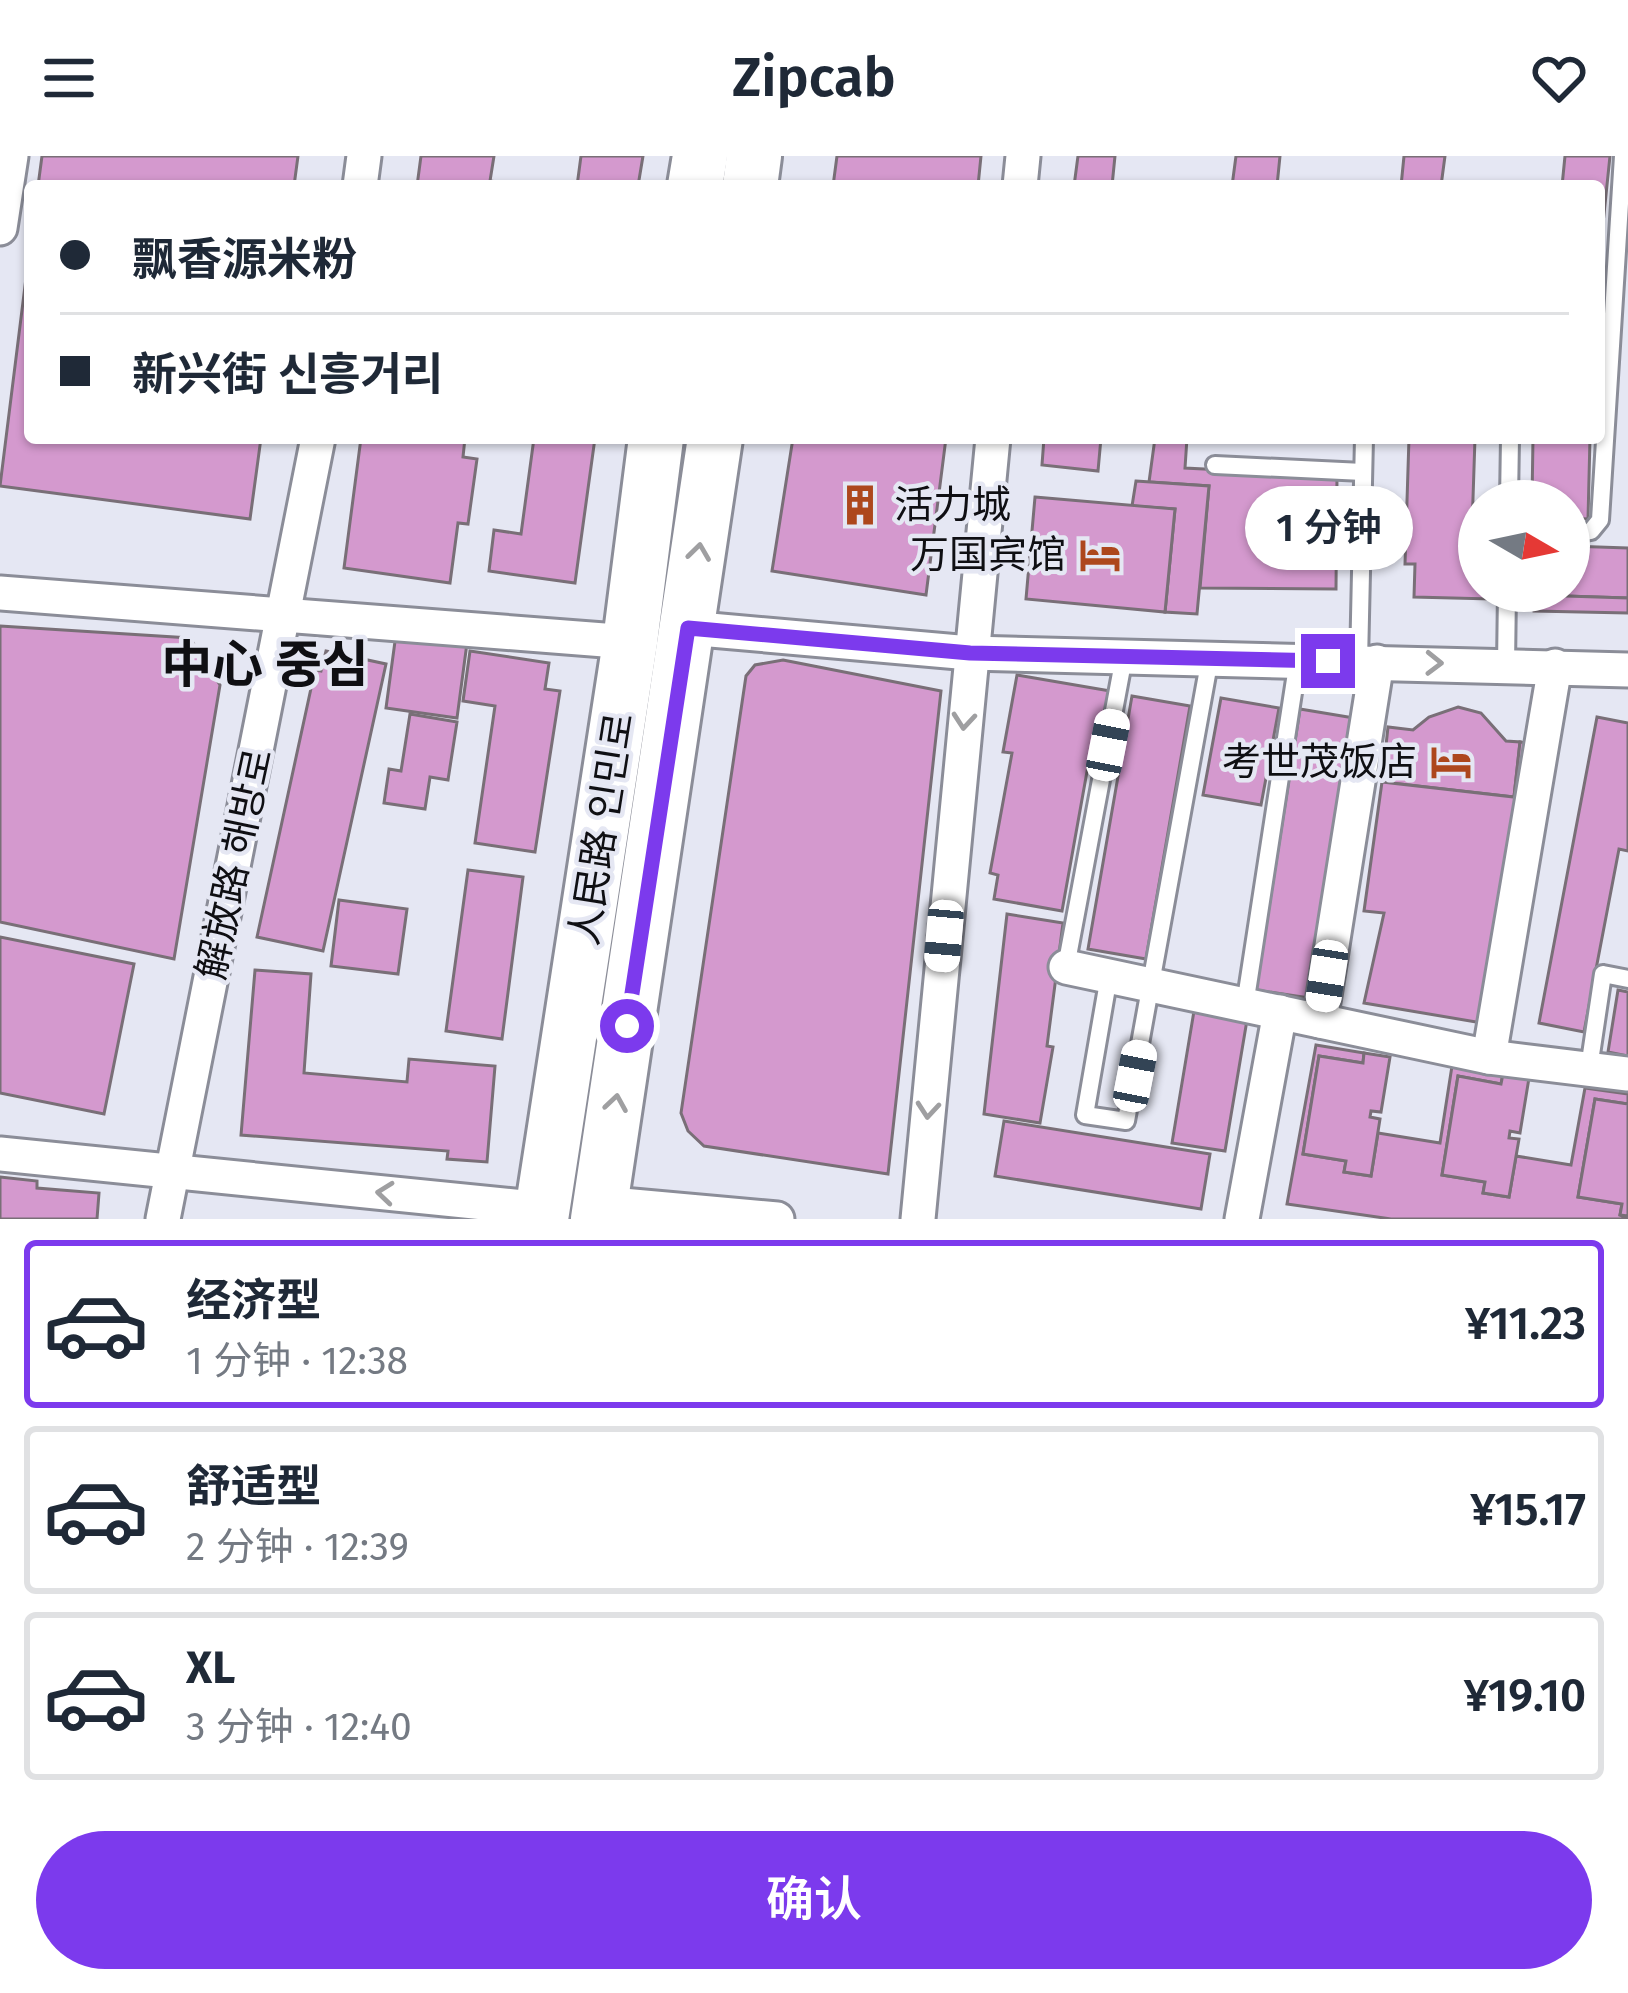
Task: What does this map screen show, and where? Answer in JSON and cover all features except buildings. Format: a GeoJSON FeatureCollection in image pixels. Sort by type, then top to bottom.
{"type":"FeatureCollection","features":[{"type":"Feature","properties":{"kind":"main road","name":"人民路 인민로"},"geometry":{"type":"LineString","coordinates":[[542,1214],[631,642],[655,444]]}},
{"type":"Feature","properties":{"kind":"main road","name":"人民路 인민로"},"geometry":{"type":"LineString","coordinates":[[599,1211],[714,444]]}},
{"type":"Feature","properties":{"kind":"street"},"geometry":{"type":"LineString","coordinates":[[0,228],[11,156]]}},
{"type":"Feature","properties":{"kind":"street","name":"解放路 해방로"},"geometry":{"type":"LineString","coordinates":[[164,1219],[317,444]]}},
{"type":"Feature","properties":{"kind":"street"},"geometry":{"type":"LineString","coordinates":[[918,1219],[992,444]]}},
{"type":"Feature","properties":{"kind":"street"},"geometry":{"type":"LineString","coordinates":[[0,593],[631,642]]}},
{"type":"Feature","properties":{"kind":"street"},"geometry":{"type":"LineString","coordinates":[[688,628],[970,653],[1628,670]]}},
{"type":"Feature","properties":{"kind":"street"},"geometry":{"type":"LineString","coordinates":[[1320,1021],[1368,662]]}},
{"type":"Feature","properties":{"kind":"street"},"geometry":{"type":"LineString","coordinates":[[1489,1057],[1556,666]]}},
{"type":"Feature","properties":{"kind":"street"},"geometry":{"type":"LineString","coordinates":[[1066,967],[1489,1057],[1628,1074]]}},
{"type":"Feature","properties":{"kind":"street"},"geometry":{"type":"LineString","coordinates":[[1242,1219],[1280,1012]]}},
{"type":"Feature","properties":{"kind":"street"},"geometry":{"type":"LineString","coordinates":[[0,1154],[542,1214]]}},
{"type":"Feature","properties":{"kind":"street"},"geometry":{"type":"LineString","coordinates":[[599,1211],[778,1219]]}},
{"type":"Feature","properties":{"kind":"lane"},"geometry":{"type":"LineString","coordinates":[[1605,441],[1623,156]]}},
{"type":"Feature","properties":{"kind":"lane"},"geometry":{"type":"LineString","coordinates":[[1364,444],[1368,662]]}},
{"type":"Feature","properties":{"kind":"lane"},"geometry":{"type":"LineString","coordinates":[[1509,480],[1510,444]]}},
{"type":"Feature","properties":{"kind":"lane"},"geometry":{"type":"LineString","coordinates":[[1590,531],[1600,520],[1605,444]]}},
{"type":"Feature","properties":{"kind":"lane"},"geometry":{"type":"LineString","coordinates":[[1215,464],[1363,472]]}},
{"type":"Feature","properties":{"kind":"lane"},"geometry":{"type":"LineString","coordinates":[[1506,665],[1507,612]]}},
{"type":"Feature","properties":{"kind":"lane"},"geometry":{"type":"LineString","coordinates":[[1066,967],[1124,657]]}},
{"type":"Feature","properties":{"kind":"lane"},"geometry":{"type":"LineString","coordinates":[[1108,976],[1085,1114],[1126,1121],[1210,657]]}},
{"type":"Feature","properties":{"kind":"lane"},"geometry":{"type":"LineString","coordinates":[[1245,1004],[1298,661]]}},
{"type":"Feature","properties":{"kind":"lane"},"geometry":{"type":"LineString","coordinates":[[1589,1068],[1603,974],[1628,979]]}},
{"type":"Feature","properties":{"kind":"place","name":"活力城"},"geometry":{"type":"Point","coordinates":[860,505]}},
{"type":"Feature","properties":{"kind":"place","name":"万国宾馆"},"geometry":{"type":"Point","coordinates":[1100,555]}},
{"type":"Feature","properties":{"kind":"place","name":"考世茂饭店"},"geometry":{"type":"Point","coordinates":[1451,762]}},
{"type":"Feature","properties":{"kind":"district","name":"中心 중심"},"geometry":{"type":"Point","coordinates":[265,665]}},
{"type":"Feature","properties":{"kind":"route"},"geometry":{"type":"LineString","coordinates":[[627,1026],[688,628],[970,653],[1328,661]]}}]}
